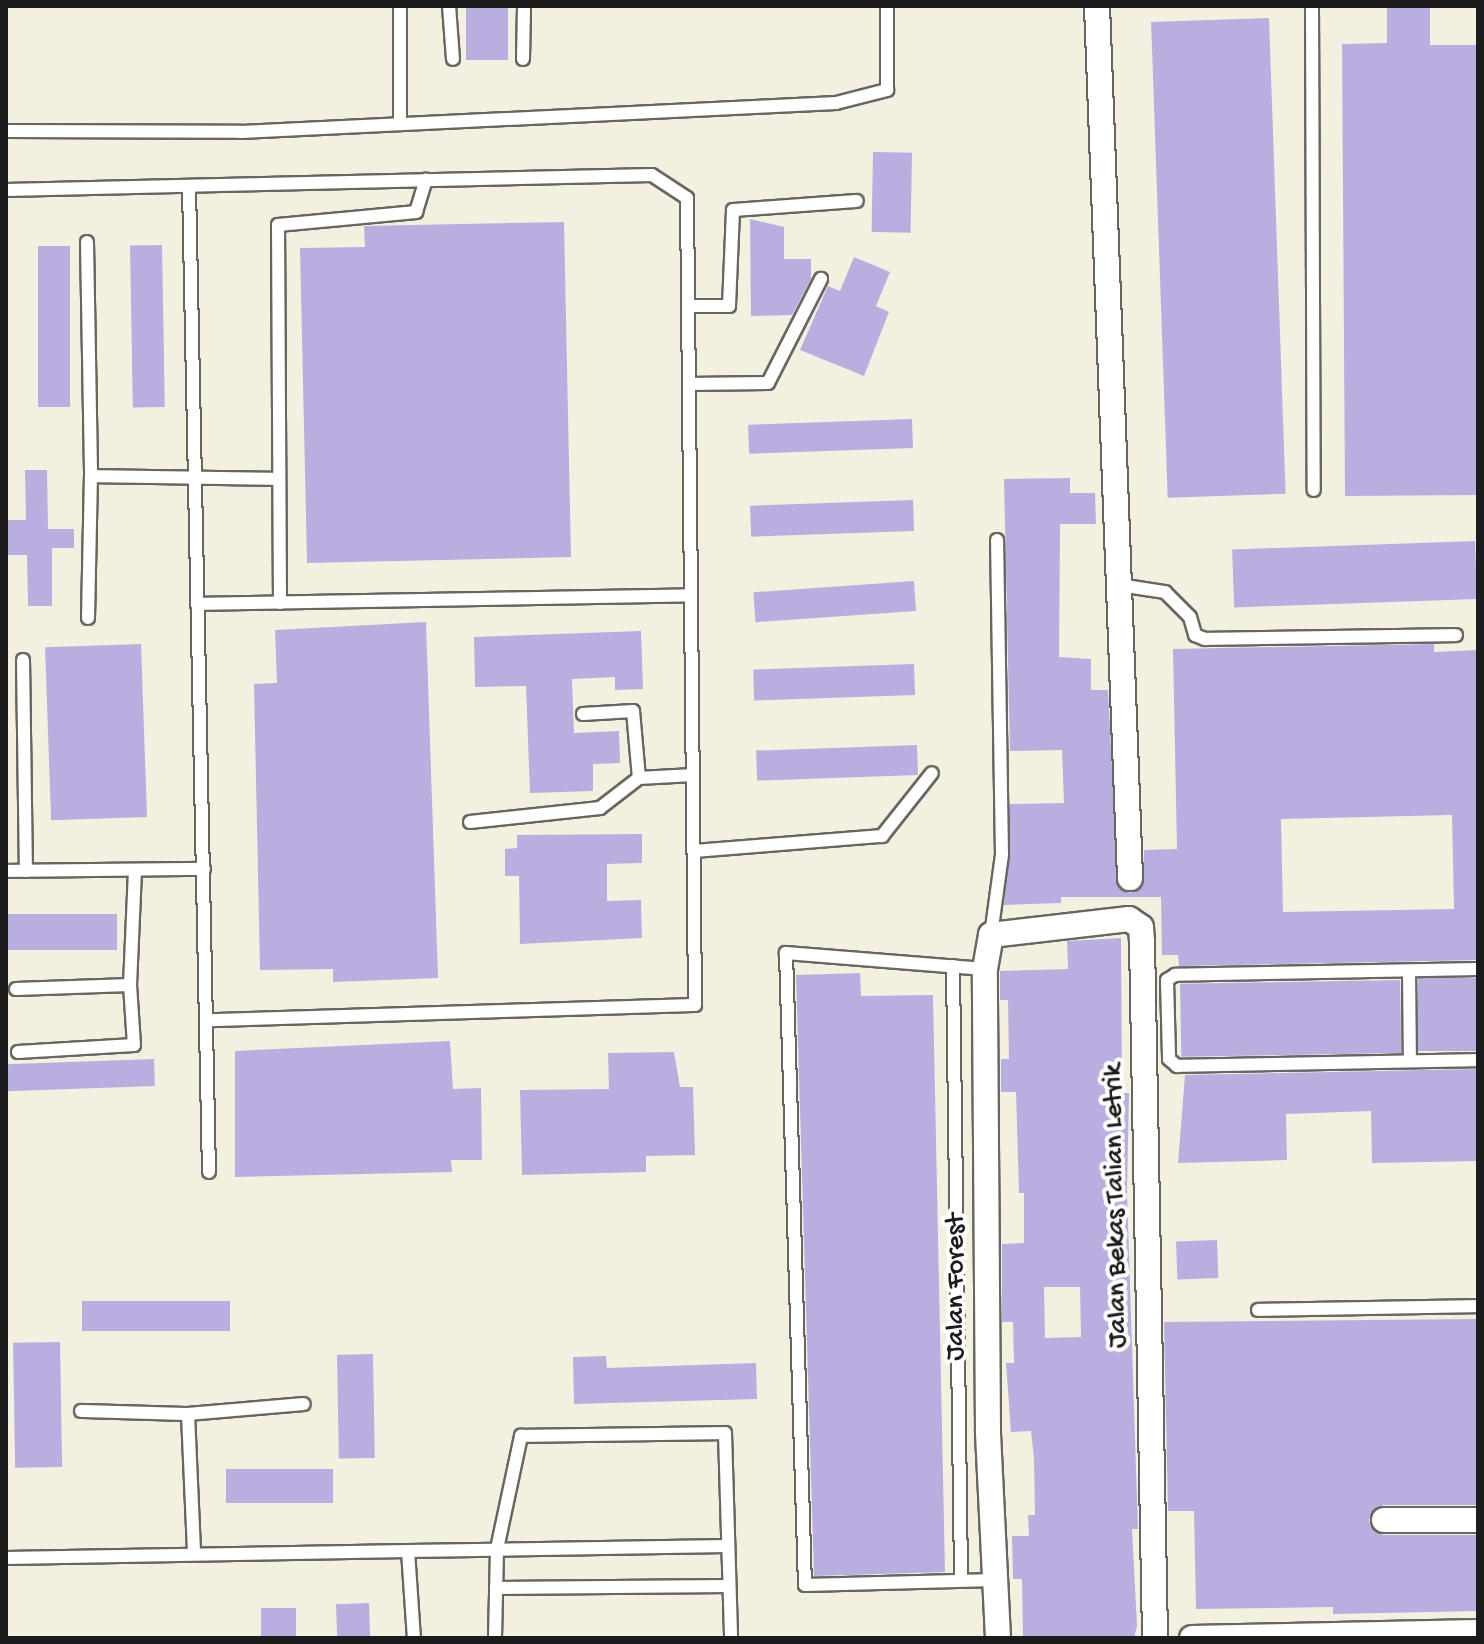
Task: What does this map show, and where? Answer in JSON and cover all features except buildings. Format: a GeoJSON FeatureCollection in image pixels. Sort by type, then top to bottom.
{"type":"FeatureCollection","features":[{"type":"Feature","properties":{"kind":"street"},"geometry":{"type":"LineString","coordinates":[[1097,6],[1130,878]]}},
{"type":"Feature","properties":{"kind":"street","name":"Jalan Bekas Talian Letrik"},"geometry":{"type":"LineString","coordinates":[[991,935],[1129,919],[1141,927],[1155,1638]]}},
{"type":"Feature","properties":{"kind":"street","name":"Jalan Forest"},"geometry":{"type":"LineString","coordinates":[[991,935],[985,969],[988,1430],[998,1638]]}},
{"type":"Feature","properties":{"kind":"street"},"geometry":{"type":"LineString","coordinates":[[1384,1520],[1478,1520]]}},
{"type":"Feature","properties":{"kind":"street"},"geometry":{"type":"LineString","coordinates":[[1192,1638],[1478,1632]]}},
{"type":"Feature","properties":{"kind":"lane"},"geometry":{"type":"LineString","coordinates":[[400,6],[400,124]]}},
{"type":"Feature","properties":{"kind":"lane"},"geometry":{"type":"LineString","coordinates":[[449,6],[453,59]]}},
{"type":"Feature","properties":{"kind":"lane"},"geometry":{"type":"LineString","coordinates":[[523,59],[524,6]]}},
{"type":"Feature","properties":{"kind":"lane"},"geometry":{"type":"LineString","coordinates":[[6,131],[241,132],[836,103],[887,90],[887,6]]}},
{"type":"Feature","properties":{"kind":"lane"},"geometry":{"type":"LineString","coordinates":[[1312,6],[1314,490]]}},
{"type":"Feature","properties":{"kind":"lane"},"geometry":{"type":"LineString","coordinates":[[6,190],[652,175],[687,198],[695,1005],[207,1020]]}},
{"type":"Feature","properties":{"kind":"lane"},"geometry":{"type":"LineString","coordinates":[[280,603],[278,225],[416,212],[426,180]]}},
{"type":"Feature","properties":{"kind":"lane"},"geometry":{"type":"LineString","coordinates":[[189,186],[209,1172]]}},
{"type":"Feature","properties":{"kind":"lane"},"geometry":{"type":"LineString","coordinates":[[688,306],[729,306],[733,210],[857,201]]}},
{"type":"Feature","properties":{"kind":"lane"},"geometry":{"type":"LineString","coordinates":[[87,242],[91,476],[88,618]]}},
{"type":"Feature","properties":{"kind":"lane"},"geometry":{"type":"LineString","coordinates":[[689,384],[768,383],[821,279]]}},
{"type":"Feature","properties":{"kind":"lane"},"geometry":{"type":"LineString","coordinates":[[91,476],[279,479]]}},
{"type":"Feature","properties":{"kind":"lane"},"geometry":{"type":"LineString","coordinates":[[991,935],[1002,855],[997,540]]}},
{"type":"Feature","properties":{"kind":"lane"},"geometry":{"type":"LineString","coordinates":[[1119,585],[1165,592],[1190,617],[1195,635],[1205,639],[1456,635]]}},
{"type":"Feature","properties":{"kind":"lane"},"geometry":{"type":"LineString","coordinates":[[198,604],[691,595]]}},
{"type":"Feature","properties":{"kind":"lane"},"geometry":{"type":"LineString","coordinates":[[23,660],[26,871]]}},
{"type":"Feature","properties":{"kind":"lane"},"geometry":{"type":"LineString","coordinates":[[583,714],[633,711],[639,778]]}},
{"type":"Feature","properties":{"kind":"lane"},"geometry":{"type":"LineString","coordinates":[[694,851],[882,836],[932,773]]}},
{"type":"Feature","properties":{"kind":"lane"},"geometry":{"type":"LineString","coordinates":[[470,822],[600,808],[639,778],[693,775]]}},
{"type":"Feature","properties":{"kind":"lane"},"geometry":{"type":"LineString","coordinates":[[6,871],[204,869]]}},
{"type":"Feature","properties":{"kind":"lane"},"geometry":{"type":"LineString","coordinates":[[18,1052],[134,1045],[130,985],[135,870]]}},
{"type":"Feature","properties":{"kind":"lane"},"geometry":{"type":"LineString","coordinates":[[985,969],[786,953],[805,1585],[995,1580]]}},
{"type":"Feature","properties":{"kind":"lane"},"geometry":{"type":"LineString","coordinates":[[953,966],[961,1580]]}},
{"type":"Feature","properties":{"kind":"lane"},"geometry":{"type":"LineString","coordinates":[[1478,969],[1175,975],[1167,980],[1169,1059],[1177,1066],[1478,1060]]}},
{"type":"Feature","properties":{"kind":"lane"},"geometry":{"type":"LineString","coordinates":[[1409,971],[1410,1061]]}},
{"type":"Feature","properties":{"kind":"lane"},"geometry":{"type":"LineString","coordinates":[[16,989],[130,985]]}},
{"type":"Feature","properties":{"kind":"lane"},"geometry":{"type":"LineString","coordinates":[[1258,1310],[1478,1306]]}},
{"type":"Feature","properties":{"kind":"lane"},"geometry":{"type":"LineString","coordinates":[[81,1411],[188,1414],[304,1404]]}},
{"type":"Feature","properties":{"kind":"lane"},"geometry":{"type":"LineString","coordinates":[[188,1414],[194,1554]]}},
{"type":"Feature","properties":{"kind":"lane"},"geometry":{"type":"LineString","coordinates":[[495,1638],[497,1549],[521,1436],[725,1433],[731,1638]]}},
{"type":"Feature","properties":{"kind":"lane"},"geometry":{"type":"LineString","coordinates":[[6,1558],[727,1546]]}},
{"type":"Feature","properties":{"kind":"lane"},"geometry":{"type":"LineString","coordinates":[[408,1551],[414,1638]]}},
{"type":"Feature","properties":{"kind":"lane"},"geometry":{"type":"LineString","coordinates":[[496,1588],[729,1586]]}}]}
